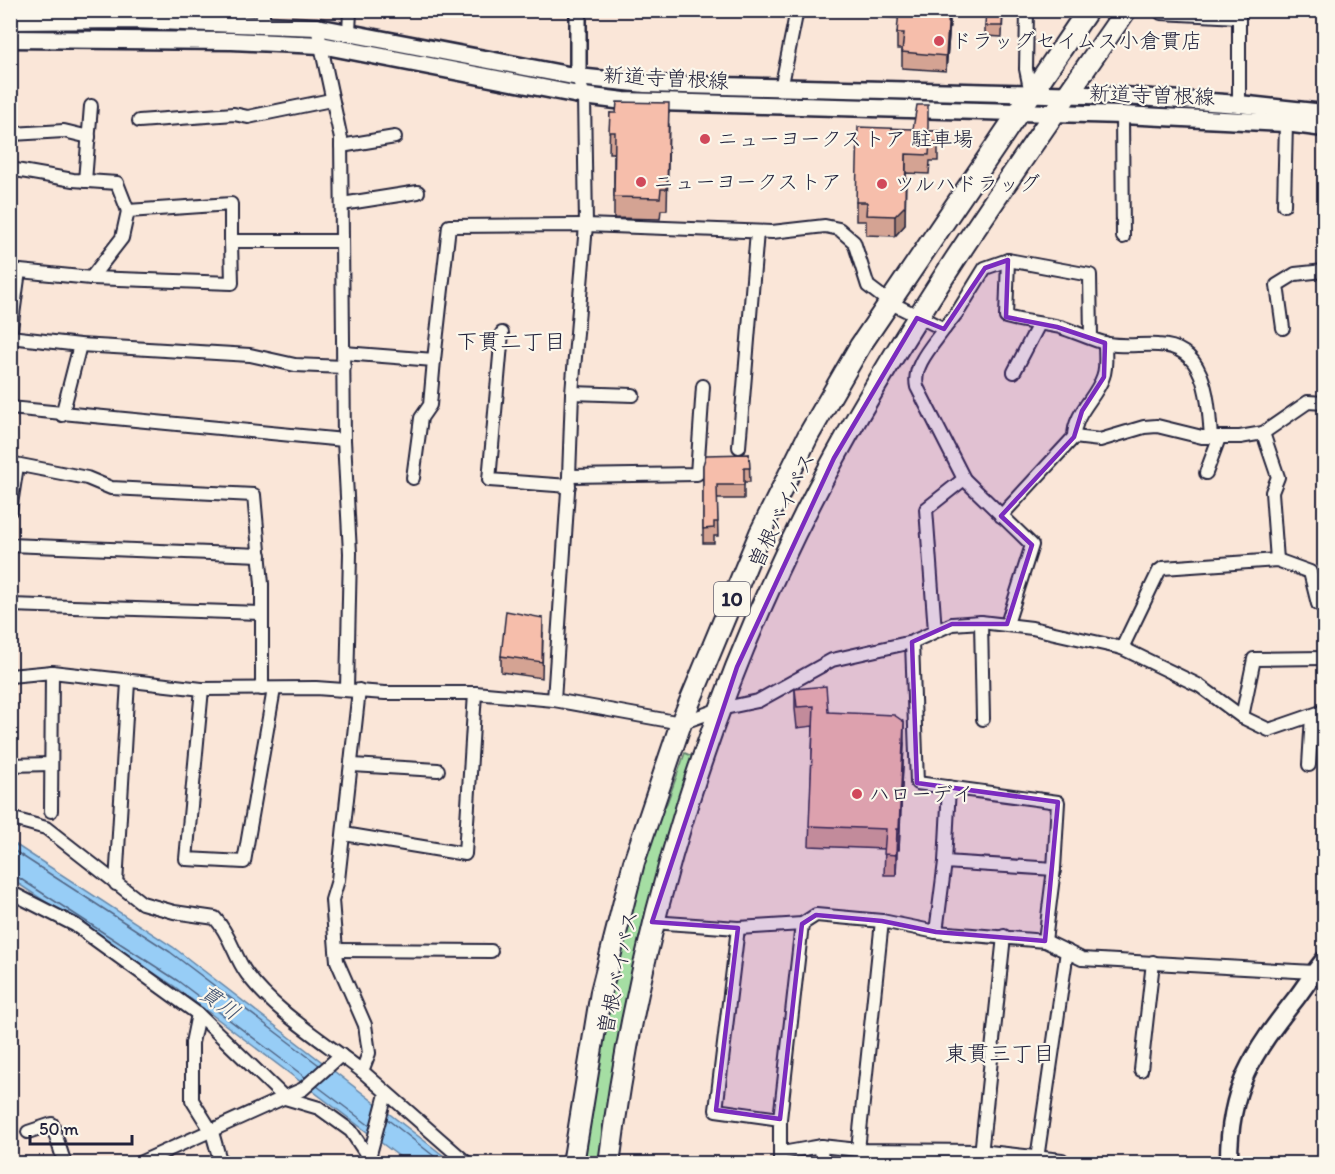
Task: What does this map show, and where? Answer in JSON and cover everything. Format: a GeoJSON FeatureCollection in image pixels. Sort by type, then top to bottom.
{"type":"FeatureCollection","features":[{"type":"Feature","properties":{"kind":"highway","name":"曽根バイパス"},"geometry":{"type":"LineString","coordinates":[[573,1164],[599,1003],[613,940],[655,795],[681,723],[760,533],[808,436],[860,346],[1088,10]]}},
{"type":"Feature","properties":{"kind":"highway","name":"曽根バイパス"},"geometry":{"type":"LineString","coordinates":[[609,1164],[634,997],[652,922],[674,847],[720,709],[759,613],[834,458],[917,318],[1126,10]]}},
{"type":"Feature","properties":{"kind":"main road"},"geometry":{"type":"LineString","coordinates":[[10,21],[50,16],[263,17],[317,27]]}},
{"type":"Feature","properties":{"kind":"main road","name":"新道寺曽根線"},"geometry":{"type":"LineString","coordinates":[[317,27],[578,77],[645,84],[1124,96],[1324,113]]}},
{"type":"Feature","properties":{"kind":"main road","name":"新道寺曽根線"},"geometry":{"type":"LineString","coordinates":[[10,39],[321,45],[584,96],[624,101],[1055,115],[1122,115],[1286,123],[1324,128]]}},
{"type":"Feature","properties":{"kind":"main road"},"geometry":{"type":"LineString","coordinates":[[1229,1164],[1229,1138],[1234,1100],[1243,1076],[1268,1033],[1319,966]]}},
{"type":"Feature","properties":{"kind":"street"},"geometry":{"type":"LineString","coordinates":[[349,33],[351,10]]}},
{"type":"Feature","properties":{"kind":"street"},"geometry":{"type":"LineString","coordinates":[[554,700],[569,481],[572,393],[586,225],[584,96],[578,77],[578,10]]}},
{"type":"Feature","properties":{"kind":"street"},"geometry":{"type":"LineString","coordinates":[[781,89],[797,10]]}},
{"type":"Feature","properties":{"kind":"street"},"geometry":{"type":"LineString","coordinates":[[886,10],[932,13],[932,10]]}},
{"type":"Feature","properties":{"kind":"street"},"geometry":{"type":"LineString","coordinates":[[1027,10],[1026,69],[1031,93]]}},
{"type":"Feature","properties":{"kind":"street"},"geometry":{"type":"LineString","coordinates":[[1161,13],[1239,14],[1239,104]]}},
{"type":"Feature","properties":{"kind":"street"},"geometry":{"type":"LineString","coordinates":[[129,40],[130,15]]}},
{"type":"Feature","properties":{"kind":"street"},"geometry":{"type":"LineString","coordinates":[[317,27],[341,146],[344,440],[350,553],[353,690],[352,765],[338,880],[332,900],[338,961],[364,1025],[369,1053],[362,1071]]}},
{"type":"Feature","properties":{"kind":"street"},"geometry":{"type":"LineString","coordinates":[[139,121],[234,114],[248,117],[330,100]]}},
{"type":"Feature","properties":{"kind":"street"},"geometry":{"type":"LineString","coordinates":[[85,181],[91,106]]}},
{"type":"Feature","properties":{"kind":"street"},"geometry":{"type":"LineString","coordinates":[[1122,115],[1123,237]]}},
{"type":"Feature","properties":{"kind":"street"},"geometry":{"type":"LineString","coordinates":[[1284,205],[1286,123]]}},
{"type":"Feature","properties":{"kind":"street"},"geometry":{"type":"LineString","coordinates":[[10,143],[12,134],[64,131],[88,137]]}},
{"type":"Feature","properties":{"kind":"street"},"geometry":{"type":"LineString","coordinates":[[341,146],[395,137]]}},
{"type":"Feature","properties":{"kind":"street"},"geometry":{"type":"LineString","coordinates":[[10,169],[85,181],[117,183],[128,212],[122,238],[91,278]]}},
{"type":"Feature","properties":{"kind":"street"},"geometry":{"type":"LineString","coordinates":[[342,204],[418,192]]}},
{"type":"Feature","properties":{"kind":"street"},"geometry":{"type":"LineString","coordinates":[[128,212],[231,204],[232,283],[91,278],[15,270],[10,337],[80,345],[250,356],[296,365],[344,367]]}},
{"type":"Feature","properties":{"kind":"street"},"geometry":{"type":"LineString","coordinates":[[413,478],[421,418],[430,405],[448,226],[586,225],[757,232],[825,226],[839,229],[854,242],[868,286],[889,302],[917,318],[944,329]]}},
{"type":"Feature","properties":{"kind":"street"},"geometry":{"type":"LineString","coordinates":[[738,447],[757,232]]}},
{"type":"Feature","properties":{"kind":"street"},"geometry":{"type":"LineString","coordinates":[[231,241],[342,241]]}},
{"type":"Feature","properties":{"kind":"street"},"geometry":{"type":"LineString","coordinates":[[1008,260],[1005,317],[1091,337],[1106,344],[1134,346],[1159,344],[1179,348],[1191,357],[1201,371],[1215,438],[1206,473]]}},
{"type":"Feature","properties":{"kind":"street"},"geometry":{"type":"LineString","coordinates":[[1007,624],[1032,545],[964,479],[915,379],[919,366],[960,310],[985,268],[1008,260],[1090,275],[1091,337]]}},
{"type":"Feature","properties":{"kind":"street"},"geometry":{"type":"LineString","coordinates":[[1283,328],[1277,285],[1294,274],[1324,271]]}},
{"type":"Feature","properties":{"kind":"street"},"geometry":{"type":"LineString","coordinates":[[1014,372],[1039,324]]}},
{"type":"Feature","properties":{"kind":"street"},"geometry":{"type":"LineString","coordinates":[[502,333],[489,480],[569,481],[698,474],[703,386]]}},
{"type":"Feature","properties":{"kind":"street"},"geometry":{"type":"LineString","coordinates":[[1001,516],[1074,437],[1074,429],[1082,411],[1104,376],[1106,344]]}},
{"type":"Feature","properties":{"kind":"street"},"geometry":{"type":"LineString","coordinates":[[62,415],[80,345]]}},
{"type":"Feature","properties":{"kind":"street"},"geometry":{"type":"LineString","coordinates":[[344,353],[434,360]]}},
{"type":"Feature","properties":{"kind":"street"},"geometry":{"type":"LineString","coordinates":[[572,393],[633,395]]}},
{"type":"Feature","properties":{"kind":"street"},"geometry":{"type":"LineString","coordinates":[[1074,437],[1100,440],[1144,427],[1157,426],[1215,438],[1263,433],[1308,402],[1324,403]]}},
{"type":"Feature","properties":{"kind":"street"},"geometry":{"type":"LineString","coordinates":[[10,408],[62,415],[344,440]]}},
{"type":"Feature","properties":{"kind":"street"},"geometry":{"type":"LineString","coordinates":[[1263,433],[1278,477],[1272,492],[1277,560]]}},
{"type":"Feature","properties":{"kind":"street"},"geometry":{"type":"LineString","coordinates":[[10,512],[14,464],[87,478],[111,488],[254,495],[268,689],[244,862],[186,859],[202,689]]}},
{"type":"Feature","properties":{"kind":"street"},"geometry":{"type":"LineString","coordinates":[[936,631],[926,509],[964,479]]}},
{"type":"Feature","properties":{"kind":"street"},"geometry":{"type":"LineString","coordinates":[[10,545],[260,555]]}},
{"type":"Feature","properties":{"kind":"street"},"geometry":{"type":"LineString","coordinates":[[1122,648],[1159,571],[1163,568],[1277,560],[1310,572],[1318,604]]}},
{"type":"Feature","properties":{"kind":"street"},"geometry":{"type":"LineString","coordinates":[[10,605],[261,613]]}},
{"type":"Feature","properties":{"kind":"street"},"geometry":{"type":"LineString","coordinates":[[981,622],[983,719]]}},
{"type":"Feature","properties":{"kind":"street"},"geometry":{"type":"LineString","coordinates":[[10,676],[52,672],[202,689],[475,693],[554,700],[681,723],[720,709],[758,701],[832,660],[912,642],[952,624],[981,622],[1007,624],[1122,648],[1200,686],[1242,717],[1269,730],[1324,711]]}},
{"type":"Feature","properties":{"kind":"street"},"geometry":{"type":"LineString","coordinates":[[912,642],[917,783],[1058,802],[1054,869],[1045,941]]}},
{"type":"Feature","properties":{"kind":"street"},"geometry":{"type":"LineString","coordinates":[[1242,717],[1254,659],[1324,658]]}},
{"type":"Feature","properties":{"kind":"street"},"geometry":{"type":"LineString","coordinates":[[51,811],[52,672]]}},
{"type":"Feature","properties":{"kind":"street"},"geometry":{"type":"LineString","coordinates":[[116,884],[128,681]]}},
{"type":"Feature","properties":{"kind":"street"},"geometry":{"type":"LineString","coordinates":[[344,834],[465,854],[475,693]]}},
{"type":"Feature","properties":{"kind":"street"},"geometry":{"type":"LineString","coordinates":[[1309,765],[1312,716]]}},
{"type":"Feature","properties":{"kind":"street"},"geometry":{"type":"LineString","coordinates":[[10,765],[51,764]]}},
{"type":"Feature","properties":{"kind":"street"},"geometry":{"type":"LineString","coordinates":[[352,765],[438,770]]}},
{"type":"Feature","properties":{"kind":"street"},"geometry":{"type":"LineString","coordinates":[[936,932],[945,862],[949,787]]}},
{"type":"Feature","properties":{"kind":"street"},"geometry":{"type":"LineString","coordinates":[[10,818],[46,828],[142,903],[174,912],[215,918],[229,933],[238,959],[259,988],[338,1057],[362,1071],[385,1096],[468,1164]]}},
{"type":"Feature","properties":{"kind":"street"},"geometry":{"type":"LineString","coordinates":[[945,862],[1054,869]]}},
{"type":"Feature","properties":{"kind":"street"},"geometry":{"type":"LineString","coordinates":[[10,892],[75,925],[198,1014],[285,1098],[320,1108],[351,1131],[373,1156]]}},
{"type":"Feature","properties":{"kind":"street"},"geometry":{"type":"LineString","coordinates":[[652,922],[738,928],[802,924],[816,915],[882,921],[936,932],[1045,941],[1082,959],[1319,966]]}},
{"type":"Feature","properties":{"kind":"street"},"geometry":{"type":"LineString","coordinates":[[858,1150],[882,921]]}},
{"type":"Feature","properties":{"kind":"street"},"geometry":{"type":"LineString","coordinates":[[802,924],[780,1119],[781,1158],[821,1146],[858,1150],[1062,1160],[1062,1164]]}},
{"type":"Feature","properties":{"kind":"street"},"geometry":{"type":"LineString","coordinates":[[738,928],[716,1110],[780,1119]]}},
{"type":"Feature","properties":{"kind":"street"},"geometry":{"type":"LineString","coordinates":[[980,1157],[1004,936]]}},
{"type":"Feature","properties":{"kind":"street"},"geometry":{"type":"LineString","coordinates":[[336,950],[491,951]]}},
{"type":"Feature","properties":{"kind":"street"},"geometry":{"type":"LineString","coordinates":[[1037,1159],[1067,951]]}},
{"type":"Feature","properties":{"kind":"street"},"geometry":{"type":"LineString","coordinates":[[1141,1070],[1153,962]]}},
{"type":"Feature","properties":{"kind":"street"},"geometry":{"type":"LineString","coordinates":[[198,1014],[192,1043],[192,1100],[212,1132],[220,1164]]}},
{"type":"Feature","properties":{"kind":"street"},"geometry":{"type":"LineString","coordinates":[[138,1164],[303,1089],[338,1057]]}},
{"type":"Feature","properties":{"kind":"street"},"geometry":{"type":"LineString","coordinates":[[373,1156],[385,1096]]}},
{"type":"Feature","properties":{"kind":"street"},"geometry":{"type":"LineString","coordinates":[[28,1132],[52,1124],[65,1164]]}},
{"type":"Feature","properties":{"kind":"street"},"geometry":{"type":"LineString","coordinates":[[821,1146],[822,1164]]}},
{"type":"Feature","properties":{"kind":"highlighted area"},"geometry":{"type":"Polygon","coordinates":[[[1008,260],[1006,317],[1057,327],[1105,343],[1104,377],[1082,411],[1074,437],[1001,516],[1032,545],[1007,624],[952,624],[912,642],[917,783],[1058,802],[1045,941],[936,932],[882,921],[816,915],[802,924],[780,1119],[716,1110],[738,928],[652,922],[737,667],[834,458],[917,318],[944,329],[985,268],[1008,260]]]}},
{"type":"Feature","properties":{"kind":"green space"},"geometry":{"type":"Polygon","coordinates":[[[685,753],[694,757],[650,907],[626,1009],[600,1163],[583,1164],[608,1008],[628,918],[654,825],[667,803],[685,753]]]}},
{"type":"Feature","properties":{"kind":"water","name":"貫川"},"geometry":{"type":"Polygon","coordinates":[[[10,841],[173,947],[453,1163],[408,1163],[174,986],[11,879],[10,841]]]}},
{"type":"Feature","properties":{"kind":"building"},"geometry":{"type":"Polygon","coordinates":[[[899,10],[949,10],[946,56],[902,52],[904,33],[897,33],[899,10]]]}},
{"type":"Feature","properties":{"kind":"building"},"geometry":{"type":"Polygon","coordinates":[[[986,10],[1003,10],[1002,26],[985,26],[986,10]]]}},
{"type":"Feature","properties":{"kind":"building","name":"ニューヨークストア"},"geometry":{"type":"Polygon","coordinates":[[[617,102],[669,103],[667,189],[661,189],[660,198],[614,197],[615,132],[609,132],[610,113],[616,113],[617,102]]]}},
{"type":"Feature","properties":{"kind":"building","name":"ツルハドラッグ"},"geometry":{"type":"Polygon","coordinates":[[[917,105],[928,105],[928,131],[938,131],[938,142],[930,141],[929,155],[906,154],[905,206],[895,216],[866,215],[867,202],[856,202],[858,127],[913,129],[917,105]]]}},
{"type":"Feature","properties":{"kind":"building"},"geometry":{"type":"Polygon","coordinates":[[[749,454],[750,468],[744,468],[744,485],[717,485],[718,522],[714,522],[714,528],[703,529],[703,465],[706,455],[749,454]]]}},
{"type":"Feature","properties":{"kind":"building"},"geometry":{"type":"Polygon","coordinates":[[[506,611],[543,618],[542,662],[501,656],[506,611]]]}},
{"type":"Feature","properties":{"kind":"building","name":"ハローデイ"},"geometry":{"type":"Polygon","coordinates":[[[826,686],[828,712],[894,715],[904,722],[896,855],[884,854],[886,829],[809,826],[814,706],[797,707],[795,689],[826,686]]]}},
{"type":"Feature","properties":{"kind":"place","name":"ドラッグセイムス小倉貫店"},"geometry":{"type":"Point","coordinates":[939,41]}},
{"type":"Feature","properties":{"kind":"place","name":"ニューヨークストア 駐車場"},"geometry":{"type":"Point","coordinates":[705,139]}},
{"type":"Feature","properties":{"kind":"place","name":"ニューヨークストア"},"geometry":{"type":"Point","coordinates":[641,182]}},
{"type":"Feature","properties":{"kind":"place","name":"ツルハドラッグ"},"geometry":{"type":"Point","coordinates":[882,184]}},
{"type":"Feature","properties":{"kind":"place","name":"ハローデイ"},"geometry":{"type":"Point","coordinates":[857,794]}},
{"type":"Feature","properties":{"kind":"district","name":"下貫二丁目"},"geometry":{"type":"Point","coordinates":[511,341]}},
{"type":"Feature","properties":{"kind":"district","name":"東貫三丁目"},"geometry":{"type":"Point","coordinates":[1000,1053]}}]}
